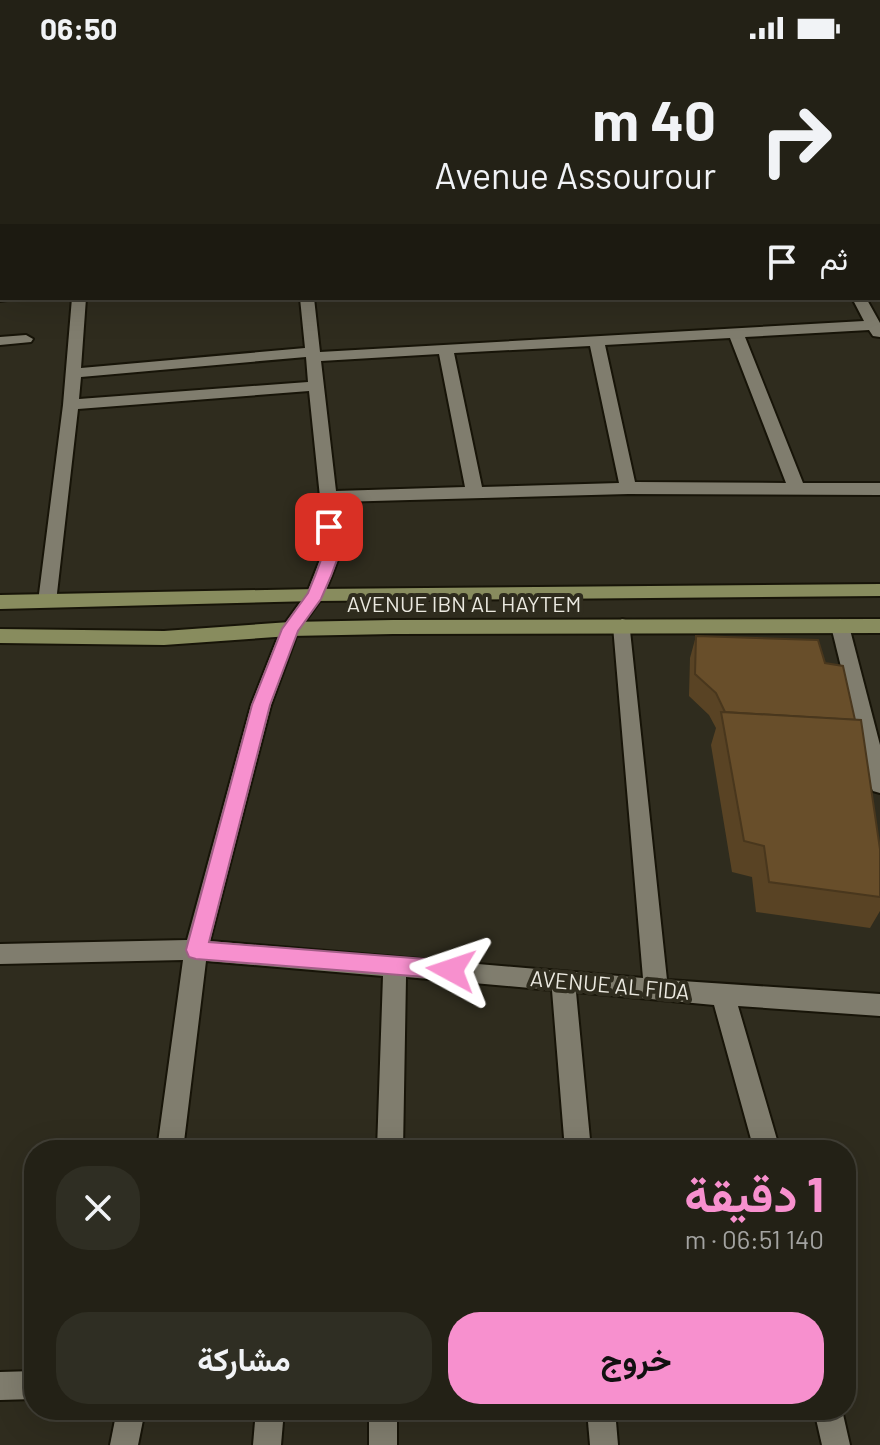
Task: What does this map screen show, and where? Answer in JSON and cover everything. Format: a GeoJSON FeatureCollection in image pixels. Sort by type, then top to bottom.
{"type":"FeatureCollection","features":[{"type":"Feature","properties":{"kind":"street"},"geometry":{"type":"LineString","coordinates":[[47,602],[71,405],[79,300]]}},
{"type":"Feature","properties":{"kind":"street"},"geometry":{"type":"LineString","coordinates":[[171,1140],[196,950],[261,705],[290,629],[315,595],[330,557],[328,497],[307,300]]}},
{"type":"Feature","properties":{"kind":"street"},"geometry":{"type":"LineString","coordinates":[[73,373],[313,355],[446,351],[736,333],[877,331],[860,300]]}},
{"type":"Feature","properties":{"kind":"street"},"geometry":{"type":"LineString","coordinates":[[736,333],[797,489]]}},
{"type":"Feature","properties":{"kind":"street"},"geometry":{"type":"LineString","coordinates":[[0,341],[26,339]]}},
{"type":"Feature","properties":{"kind":"street"},"geometry":{"type":"LineString","coordinates":[[597,342],[628,488]]}},
{"type":"Feature","properties":{"kind":"street"},"geometry":{"type":"LineString","coordinates":[[446,351],[475,493]]}},
{"type":"Feature","properties":{"kind":"street"},"geometry":{"type":"LineString","coordinates":[[71,405],[316,386]]}},
{"type":"Feature","properties":{"kind":"street"},"geometry":{"type":"LineString","coordinates":[[328,497],[628,488],[880,489]]}},
{"type":"Feature","properties":{"kind":"street","name":"AVENUE IBN AL HAYTEM"},"geometry":{"type":"LineString","coordinates":[[0,602],[315,595],[880,590]]}},
{"type":"Feature","properties":{"kind":"street"},"geometry":{"type":"LineString","coordinates":[[622,626],[656,990]]}},
{"type":"Feature","properties":{"kind":"street"},"geometry":{"type":"LineString","coordinates":[[840,626],[880,785]]}},
{"type":"Feature","properties":{"kind":"street","name":"AVENUE IBN AL HAYTEM"},"geometry":{"type":"LineString","coordinates":[[0,636],[164,638],[290,629],[880,626]]}},
{"type":"Feature","properties":{"kind":"street","name":"AVENUE AL FIDA"},"geometry":{"type":"LineString","coordinates":[[0,954],[196,950],[656,990],[880,1005]]}},
{"type":"Feature","properties":{"kind":"street"},"geometry":{"type":"LineString","coordinates":[[390,1140],[395,965]]}},
{"type":"Feature","properties":{"kind":"street"},"geometry":{"type":"LineString","coordinates":[[563,980],[577,1140]]}},
{"type":"Feature","properties":{"kind":"street"},"geometry":{"type":"LineString","coordinates":[[723,994],[764,1140]]}},
{"type":"Feature","properties":{"kind":"street"},"geometry":{"type":"LineString","coordinates":[[0,1386],[24,1385]]}},
{"type":"Feature","properties":{"kind":"street"},"geometry":{"type":"LineString","coordinates":[[124,1445],[129,1420]]}},
{"type":"Feature","properties":{"kind":"street"},"geometry":{"type":"LineString","coordinates":[[267,1445],[269,1420]]}},
{"type":"Feature","properties":{"kind":"street"},"geometry":{"type":"LineString","coordinates":[[383,1420],[383,1445]]}},
{"type":"Feature","properties":{"kind":"street"},"geometry":{"type":"LineString","coordinates":[[602,1420],[604,1445]]}},
{"type":"Feature","properties":{"kind":"street"},"geometry":{"type":"LineString","coordinates":[[830,1420],[836,1445]]}},
{"type":"Feature","properties":{"kind":"building"},"geometry":{"type":"Polygon","coordinates":[[[696,636],[818,640],[825,663],[843,666],[855,720],[725,712],[716,693],[695,674],[696,636]]]}},
{"type":"Feature","properties":{"kind":"building"},"geometry":{"type":"Polygon","coordinates":[[[721,712],[861,720],[880,849],[880,897],[769,882],[764,846],[744,841],[721,712]]]}},
{"type":"Feature","properties":{"kind":"route"},"geometry":{"type":"LineString","coordinates":[[329,527],[330,557],[323,576],[315,595],[290,629],[261,705],[196,950],[451,970]]}}]}
